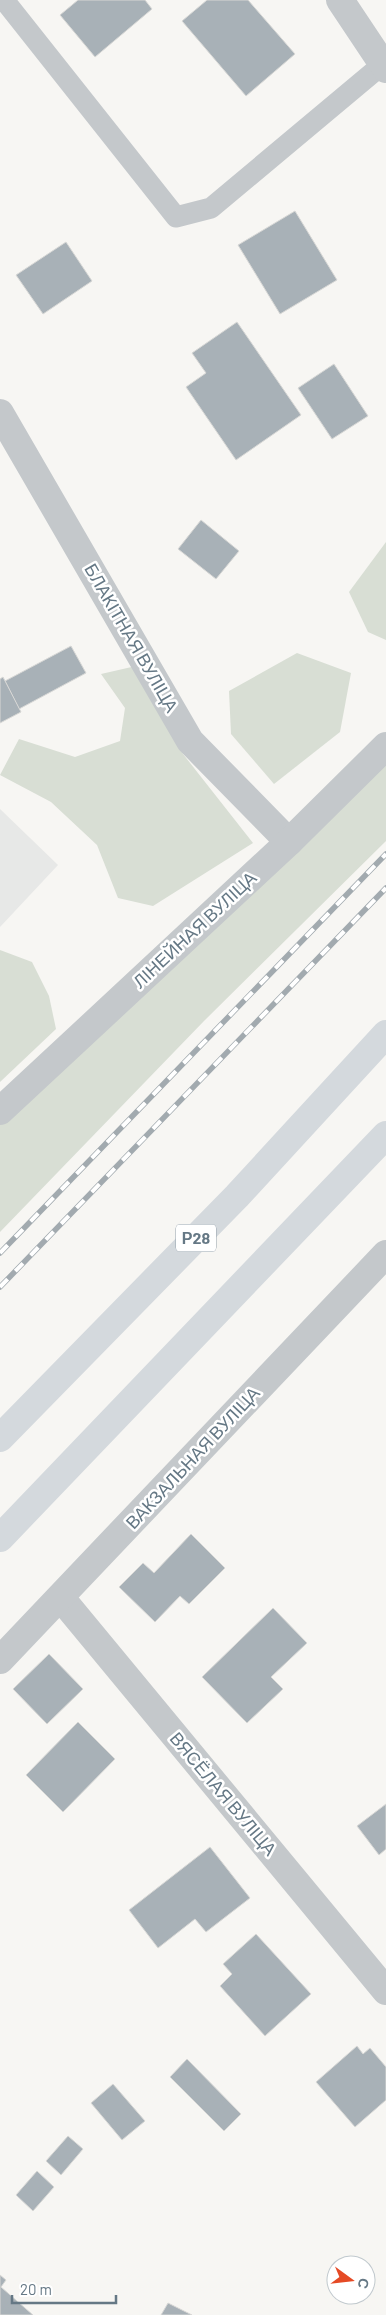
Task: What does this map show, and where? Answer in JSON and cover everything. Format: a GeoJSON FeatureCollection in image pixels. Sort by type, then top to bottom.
{"type":"FeatureCollection","features":[{"type":"Feature","properties":{"kind":"highway","name":"Р28"},"geometry":{"type":"LineString","coordinates":[[0,1438],[237,1196],[386,1034]]}},
{"type":"Feature","properties":{"kind":"highway"},"geometry":{"type":"LineString","coordinates":[[0,1538],[386,1135]]}},
{"type":"Feature","properties":{"kind":"street"},"geometry":{"type":"LineString","coordinates":[[340,0],[385,67]]}},
{"type":"Feature","properties":{"kind":"street","name":"БЛАКІТНАЯ ВУЛІЦА"},"geometry":{"type":"LineString","coordinates":[[0,413],[190,741],[289,842]]}},
{"type":"Feature","properties":{"kind":"street","name":"ЛІНЕЙНАЯ ВУЛІЦА"},"geometry":{"type":"LineString","coordinates":[[0,1111],[289,842],[386,746]]}},
{"type":"Feature","properties":{"kind":"street","name":"ВАКЗАЛЬНАЯ ВУЛІЦА"},"geometry":{"type":"LineString","coordinates":[[0,1660],[386,1254]]}},
{"type":"Feature","properties":{"kind":"street","name":"ВЯСЁЛАЯ ВУЛІЦА"},"geometry":{"type":"LineString","coordinates":[[61,1598],[386,1991]]}},
{"type":"Feature","properties":{"kind":"lane"},"geometry":{"type":"LineString","coordinates":[[4,0],[176,217],[211,208],[385,67]]}},
{"type":"Feature","properties":{"kind":"shaded area"},"geometry":{"type":"Polygon","coordinates":[[[386,542],[386,640],[368,632],[349,592],[386,542]]]}},
{"type":"Feature","properties":{"kind":"shaded area"},"geometry":{"type":"Polygon","coordinates":[[[297,653],[351,673],[340,732],[274,784],[231,734],[229,691],[297,653]]]}},
{"type":"Feature","properties":{"kind":"shaded area"},"geometry":{"type":"Polygon","coordinates":[[[136,666],[183,754],[253,843],[153,906],[118,898],[97,845],[51,802],[0,775],[19,739],[75,757],[120,741],[125,708],[101,674],[136,666]]]}},
{"type":"Feature","properties":{"kind":"shaded area"},"geometry":{"type":"Polygon","coordinates":[[[386,746],[386,841],[204,1021],[0,1232],[0,1111],[386,746]]]}},
{"type":"Feature","properties":{"kind":"shaded area"},"geometry":{"type":"Polygon","coordinates":[[[0,809],[58,865],[0,927],[0,809]]]}},
{"type":"Feature","properties":{"kind":"shaded area"},"geometry":{"type":"Polygon","coordinates":[[[0,950],[32,962],[49,996],[56,1029],[0,1082],[0,950]]]}},
{"type":"Feature","properties":{"kind":"building"},"geometry":{"type":"Polygon","coordinates":[[[78,0],[145,0],[152,9],[95,57],[60,15],[78,0]]]}},
{"type":"Feature","properties":{"kind":"building"},"geometry":{"type":"Polygon","coordinates":[[[207,0],[248,0],[295,54],[246,96],[182,21],[207,0]]]}},
{"type":"Feature","properties":{"kind":"building"},"geometry":{"type":"Polygon","coordinates":[[[295,211],[337,280],[280,314],[238,245],[295,211]]]}},
{"type":"Feature","properties":{"kind":"building"},"geometry":{"type":"Polygon","coordinates":[[[66,242],[92,281],[43,314],[16,275],[66,242]]]}},
{"type":"Feature","properties":{"kind":"building"},"geometry":{"type":"Polygon","coordinates":[[[237,322],[301,415],[236,460],[186,387],[206,373],[192,353],[237,322]]]}},
{"type":"Feature","properties":{"kind":"building"},"geometry":{"type":"Polygon","coordinates":[[[334,364],[368,416],[332,439],[298,388],[334,364]]]}},
{"type":"Feature","properties":{"kind":"building"},"geometry":{"type":"Polygon","coordinates":[[[201,520],[239,551],[216,579],[178,549],[201,520]]]}},
{"type":"Feature","properties":{"kind":"building"},"geometry":{"type":"Polygon","coordinates":[[[71,646],[86,673],[19,709],[5,681],[71,646]]]}},
{"type":"Feature","properties":{"kind":"building"},"geometry":{"type":"Polygon","coordinates":[[[3,677],[21,712],[0,723],[0,679],[3,677]]]}},
{"type":"Feature","properties":{"kind":"building"},"geometry":{"type":"Polygon","coordinates":[[[191,1534],[225,1568],[189,1604],[180,1596],[155,1622],[119,1587],[143,1563],[154,1573],[191,1534]]]}},
{"type":"Feature","properties":{"kind":"building"},"geometry":{"type":"Polygon","coordinates":[[[273,1608],[307,1643],[271,1677],[283,1689],[247,1723],[202,1677],[273,1608]]]}},
{"type":"Feature","properties":{"kind":"building"},"geometry":{"type":"Polygon","coordinates":[[[49,1654],[83,1689],[47,1724],[13,1689],[49,1654]]]}},
{"type":"Feature","properties":{"kind":"building"},"geometry":{"type":"Polygon","coordinates":[[[78,1722],[115,1759],[63,1812],[26,1775],[78,1722]]]}},
{"type":"Feature","properties":{"kind":"building"},"geometry":{"type":"Polygon","coordinates":[[[386,1804],[386,1849],[379,1855],[357,1826],[386,1804]]]}},
{"type":"Feature","properties":{"kind":"building"},"geometry":{"type":"Polygon","coordinates":[[[210,1847],[250,1898],[206,1932],[195,1919],[158,1948],[129,1910],[210,1847]]]}},
{"type":"Feature","properties":{"kind":"building"},"geometry":{"type":"Polygon","coordinates":[[[256,1934],[311,1994],[265,2036],[220,1986],[232,1974],[223,1964],[256,1934]]]}},
{"type":"Feature","properties":{"kind":"building"},"geometry":{"type":"Polygon","coordinates":[[[357,2046],[363,2054],[370,2048],[386,2067],[386,2100],[355,2127],[316,2082],[357,2046]]]}},
{"type":"Feature","properties":{"kind":"building"},"geometry":{"type":"Polygon","coordinates":[[[187,2059],[241,2114],[224,2131],[170,2077],[187,2059]]]}},
{"type":"Feature","properties":{"kind":"building"},"geometry":{"type":"Polygon","coordinates":[[[113,2084],[145,2121],[122,2140],[91,2103],[113,2084]]]}},
{"type":"Feature","properties":{"kind":"building"},"geometry":{"type":"Polygon","coordinates":[[[68,2136],[83,2149],[61,2175],[46,2161],[68,2136]]]}},
{"type":"Feature","properties":{"kind":"building"},"geometry":{"type":"Polygon","coordinates":[[[37,2171],[54,2187],[33,2211],[16,2195],[37,2171]]]}},
{"type":"Feature","properties":{"kind":"building"},"geometry":{"type":"Polygon","coordinates":[[[0,2275],[6,2280],[1,2287],[33,2315],[0,2315],[0,2275]]]}},
{"type":"Feature","properties":{"kind":"building"},"geometry":{"type":"Polygon","coordinates":[[[168,2303],[192,2315],[161,2315],[168,2303]]]}},
{"type":"Feature","properties":{"kind":"railway"},"geometry":{"type":"LineString","coordinates":[[0,1253],[386,854]]}},
{"type":"Feature","properties":{"kind":"railway"},"geometry":{"type":"LineString","coordinates":[[0,1287],[386,888]]}}]}
